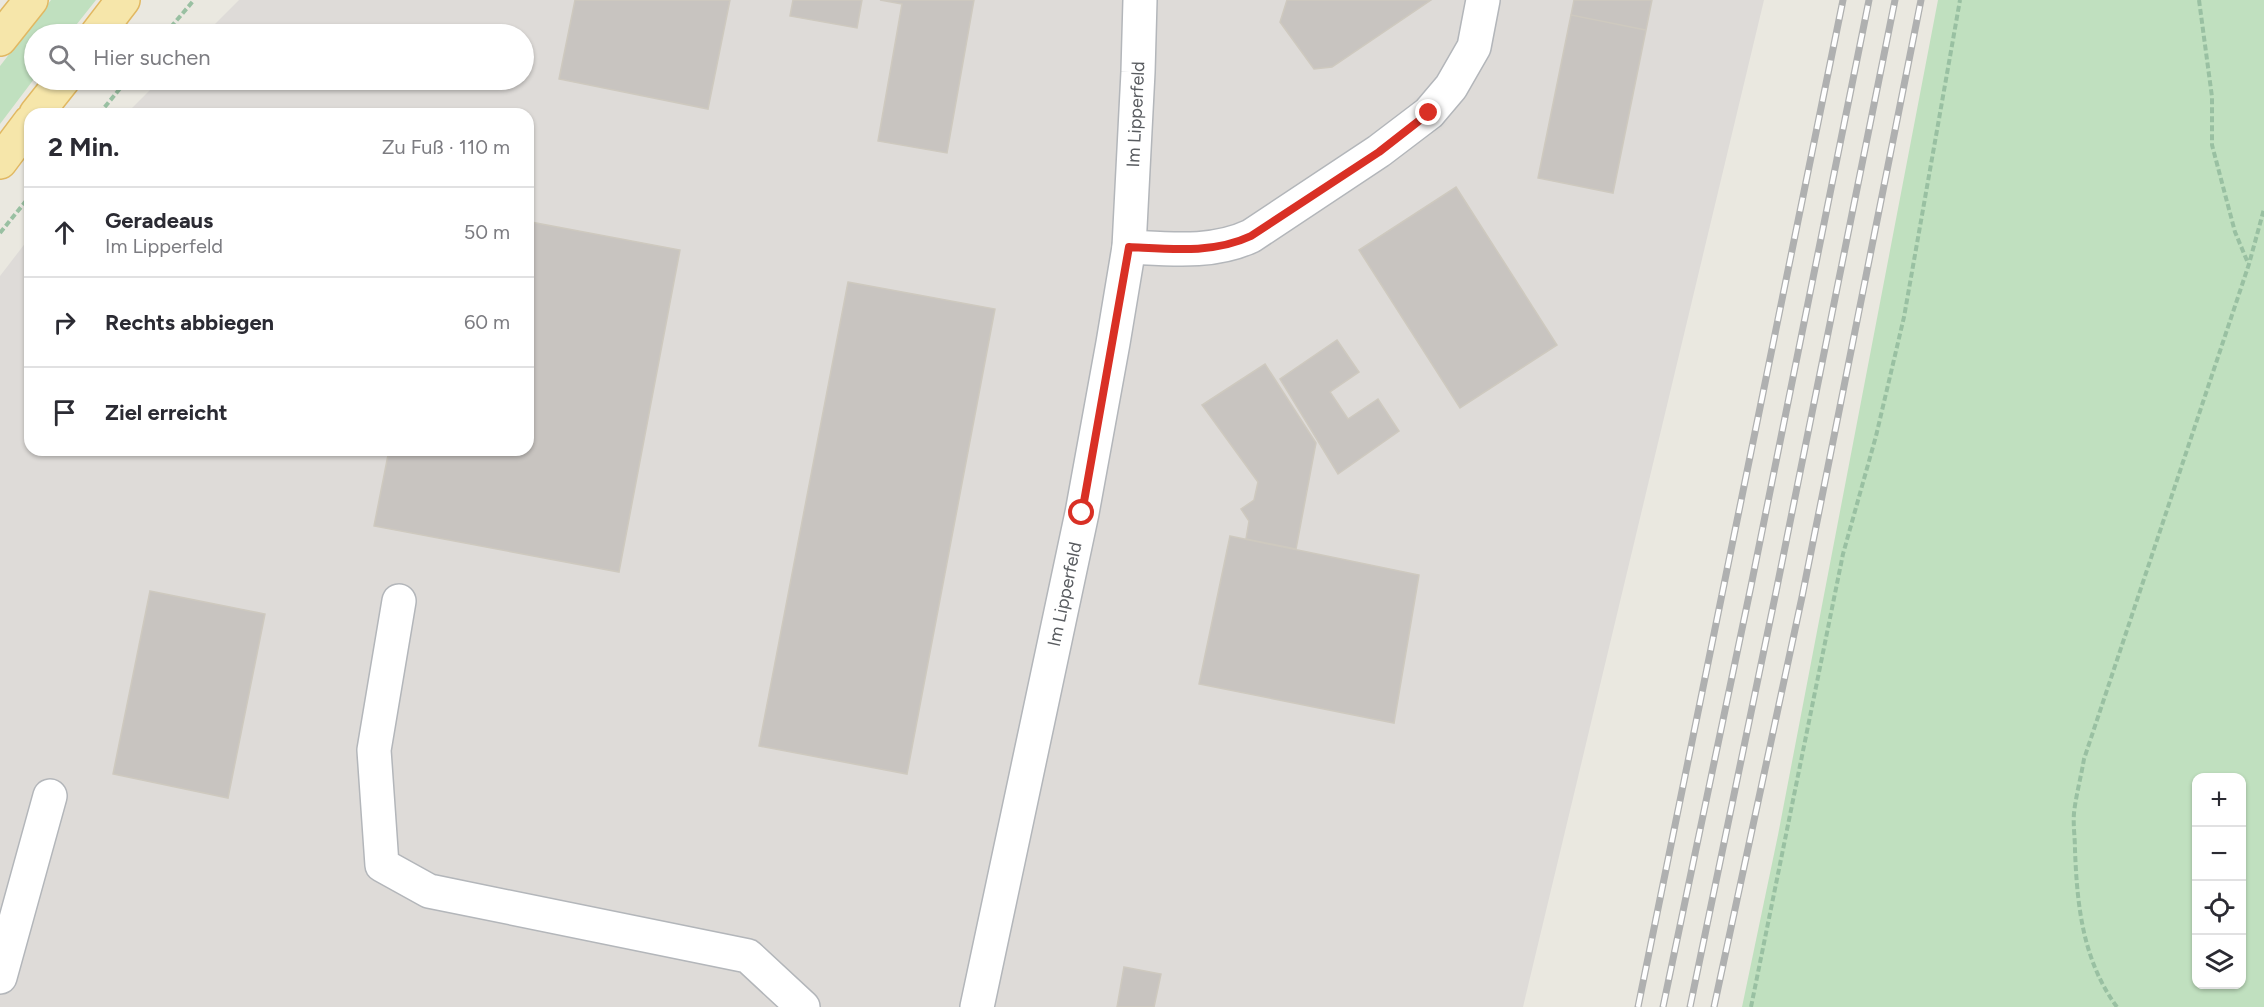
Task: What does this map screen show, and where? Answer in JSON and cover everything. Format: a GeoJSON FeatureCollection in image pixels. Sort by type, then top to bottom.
{"type":"FeatureCollection","features":[{"type":"Feature","properties":{"kind":"main road"},"geometry":{"type":"LineString","coordinates":[[0,39],[31,0]]}},
{"type":"Feature","properties":{"kind":"main road"},"geometry":{"type":"LineString","coordinates":[[105,24],[123,0]]}},
{"type":"Feature","properties":{"kind":"main road"},"geometry":{"type":"LineString","coordinates":[[41,108],[55,90]]}},
{"type":"Feature","properties":{"kind":"main road"},"geometry":{"type":"LineString","coordinates":[[0,162],[24,130]]}},
{"type":"Feature","properties":{"kind":"street","name":"Im Lipperfeld"},"geometry":{"type":"LineString","coordinates":[[977,1007],[1082,513],[1129,247],[1140,0]]}},
{"type":"Feature","properties":{"kind":"street"},"geometry":{"type":"LineString","coordinates":[[1129,247],[1218,248],[1239,242],[1379,152],[1429,113],[1451,87],[1474,47],[1483,0]]}},
{"type":"Feature","properties":{"kind":"street"},"geometry":{"type":"LineString","coordinates":[[399,601],[375,750],[382,865],[429,891],[748,956],[803,1007]]}},
{"type":"Feature","properties":{"kind":"street"},"geometry":{"type":"LineString","coordinates":[[0,977],[50,796]]}},
{"type":"Feature","properties":{"kind":"path"},"geometry":{"type":"LineString","coordinates":[[174,24],[194,0]]}},
{"type":"Feature","properties":{"kind":"path"},"geometry":{"type":"LineString","coordinates":[[1751,1007],[1843,554],[1876,436],[1904,317],[1959,0]]}},
{"type":"Feature","properties":{"kind":"path"},"geometry":{"type":"LineString","coordinates":[[2199,0],[2212,97],[2212,145],[2235,232],[2249,264]]}},
{"type":"Feature","properties":{"kind":"path"},"geometry":{"type":"LineString","coordinates":[[104,108],[119,90]]}},
{"type":"Feature","properties":{"kind":"path"},"geometry":{"type":"LineString","coordinates":[[0,234],[24,204]]}},
{"type":"Feature","properties":{"kind":"path"},"geometry":{"type":"LineString","coordinates":[[2117,1007],[2092,963],[2082,928],[2076,875],[2074,814],[2084,759],[2249,264],[2264,209]]}},
{"type":"Feature","properties":{"kind":"shaded area"},"geometry":{"type":"Polygon","coordinates":[[[239,0],[1764,0],[1523,1007],[0,1007],[0,276],[24,245],[24,456],[534,456],[534,108],[132,108],[150,90],[534,90],[534,24],[215,24],[239,0]]]}},
{"type":"Feature","properties":{"kind":"green space"},"geometry":{"type":"Polygon","coordinates":[[[51,0],[96,0],[77,24],[32,24],[51,0]]]}},
{"type":"Feature","properties":{"kind":"green space"},"geometry":{"type":"Polygon","coordinates":[[[1938,0],[2264,0],[2264,1007],[1742,1007],[1778,835],[1938,0]]]}},
{"type":"Feature","properties":{"kind":"green space"},"geometry":{"type":"Polygon","coordinates":[[[24,35],[26,90],[0,124],[0,66],[24,35]]]}},
{"type":"Feature","properties":{"kind":"building"},"geometry":{"type":"Polygon","coordinates":[[[575,0],[730,0],[708,109],[559,79],[575,0]]]}},
{"type":"Feature","properties":{"kind":"building"},"geometry":{"type":"Polygon","coordinates":[[[793,0],[862,0],[857,28],[790,16],[793,0]]]}},
{"type":"Feature","properties":{"kind":"building"},"geometry":{"type":"Polygon","coordinates":[[[880,0],[974,0],[947,153],[878,141],[902,4],[880,0]]]}},
{"type":"Feature","properties":{"kind":"building"},"geometry":{"type":"Polygon","coordinates":[[[1287,0],[1431,0],[1332,67],[1314,69],[1280,22],[1287,0]]]}},
{"type":"Feature","properties":{"kind":"building"},"geometry":{"type":"Polygon","coordinates":[[[1574,0],[1652,0],[1646,30],[1571,15],[1574,0]]]}},
{"type":"Feature","properties":{"kind":"building"},"geometry":{"type":"Polygon","coordinates":[[[1571,15],[1646,30],[1613,193],[1538,178],[1571,15]]]}},
{"type":"Feature","properties":{"kind":"building"},"geometry":{"type":"Polygon","coordinates":[[[1456,187],[1557,345],[1460,408],[1359,250],[1456,187]]]}},
{"type":"Feature","properties":{"kind":"building"},"geometry":{"type":"Polygon","coordinates":[[[534,223],[680,250],[619,572],[374,526],[388,456],[534,456],[534,223]]]}},
{"type":"Feature","properties":{"kind":"building"},"geometry":{"type":"Polygon","coordinates":[[[848,282],[995,309],[907,774],[759,746],[848,282]]]}},
{"type":"Feature","properties":{"kind":"building"},"geometry":{"type":"Polygon","coordinates":[[[1337,340],[1359,372],[1330,392],[1348,419],[1378,399],[1399,431],[1338,474],[1280,379],[1337,340]]]}},
{"type":"Feature","properties":{"kind":"building"},"geometry":{"type":"Polygon","coordinates":[[[1265,364],[1316,443],[1296,549],[1246,539],[1249,521],[1241,509],[1254,500],[1258,482],[1202,405],[1265,364]]]}},
{"type":"Feature","properties":{"kind":"building"},"geometry":{"type":"Polygon","coordinates":[[[1230,536],[1419,575],[1394,723],[1199,684],[1230,536]]]}},
{"type":"Feature","properties":{"kind":"building"},"geometry":{"type":"Polygon","coordinates":[[[150,591],[265,614],[228,798],[113,774],[150,591]]]}},
{"type":"Feature","properties":{"kind":"building"},"geometry":{"type":"Polygon","coordinates":[[[1124,967],[1161,974],[1154,1007],[1117,1007],[1124,967]]]}},
{"type":"Feature","properties":{"kind":"railway"},"geometry":{"type":"LineString","coordinates":[[1638,1007],[1843,0]]}},
{"type":"Feature","properties":{"kind":"railway"},"geometry":{"type":"LineString","coordinates":[[1663,1007],[1751,586],[1869,0]]}},
{"type":"Feature","properties":{"kind":"railway"},"geometry":{"type":"LineString","coordinates":[[1690,1007],[1895,0]]}},
{"type":"Feature","properties":{"kind":"railway"},"geometry":{"type":"LineString","coordinates":[[1714,1007],[1802,597],[1921,0]]}},
{"type":"Feature","properties":{"kind":"route"},"geometry":{"type":"LineString","coordinates":[[1082,513],[1129,247],[1218,248],[1239,242],[1379,152],[1429,113]]}}]}
